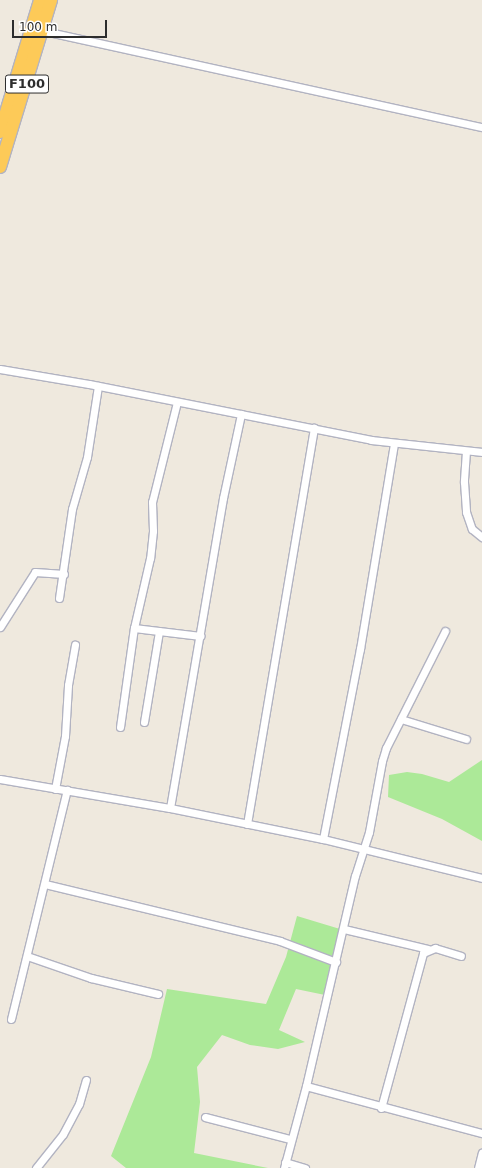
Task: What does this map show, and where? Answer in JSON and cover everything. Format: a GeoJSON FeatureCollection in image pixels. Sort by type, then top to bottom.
{"type":"FeatureCollection","features":[{"type":"Feature","properties":{"kind":"highway","name":"F100"},"geometry":{"type":"LineString","coordinates":[[0,132],[40,0]]}},
{"type":"Feature","properties":{"kind":"highway","name":"F100"},"geometry":{"type":"LineString","coordinates":[[0,167],[44,31],[52,0]]}},
{"type":"Feature","properties":{"kind":"street"},"geometry":{"type":"LineString","coordinates":[[44,31],[482,127]]}},
{"type":"Feature","properties":{"kind":"street"},"geometry":{"type":"LineString","coordinates":[[0,369],[98,386],[394,444],[482,452]]}},
{"type":"Feature","properties":{"kind":"street"},"geometry":{"type":"LineString","coordinates":[[59,598],[64,574],[72,509],[87,457],[98,386]]}},
{"type":"Feature","properties":{"kind":"street"},"geometry":{"type":"LineString","coordinates":[[120,727],[134,628],[151,553],[152,502],[177,402]]}},
{"type":"Feature","properties":{"kind":"street"},"geometry":{"type":"LineString","coordinates":[[170,808],[241,414]]}},
{"type":"Feature","properties":{"kind":"street"},"geometry":{"type":"LineString","coordinates":[[247,824],[314,428]]}},
{"type":"Feature","properties":{"kind":"street"},"geometry":{"type":"LineString","coordinates":[[323,839],[358,656],[394,444]]}},
{"type":"Feature","properties":{"kind":"street"},"geometry":{"type":"LineString","coordinates":[[466,451],[464,482],[466,512],[472,529],[482,538]]}},
{"type":"Feature","properties":{"kind":"street"},"geometry":{"type":"LineString","coordinates":[[0,627],[35,572],[64,574]]}},
{"type":"Feature","properties":{"kind":"street"},"geometry":{"type":"LineString","coordinates":[[134,628],[201,636]]}},
{"type":"Feature","properties":{"kind":"street"},"geometry":{"type":"LineString","coordinates":[[144,722],[159,631]]}},
{"type":"Feature","properties":{"kind":"street"},"geometry":{"type":"LineString","coordinates":[[305,1168],[284,1165],[306,1086],[344,929],[355,876],[364,850],[382,761],[401,719],[445,631]]}},
{"type":"Feature","properties":{"kind":"street"},"geometry":{"type":"LineString","coordinates":[[55,789],[65,736],[66,698],[75,645]]}},
{"type":"Feature","properties":{"kind":"street"},"geometry":{"type":"LineString","coordinates":[[401,719],[466,739]]}},
{"type":"Feature","properties":{"kind":"street"},"geometry":{"type":"LineString","coordinates":[[0,779],[170,808],[323,839],[482,878]]}},
{"type":"Feature","properties":{"kind":"street"},"geometry":{"type":"LineString","coordinates":[[11,1019],[67,790]]}},
{"type":"Feature","properties":{"kind":"street"},"geometry":{"type":"LineString","coordinates":[[44,884],[280,941],[336,962]]}},
{"type":"Feature","properties":{"kind":"street"},"geometry":{"type":"LineString","coordinates":[[344,929],[428,949],[435,948],[461,956]]}},
{"type":"Feature","properties":{"kind":"street"},"geometry":{"type":"LineString","coordinates":[[381,1108],[423,953],[428,949]]}},
{"type":"Feature","properties":{"kind":"street"},"geometry":{"type":"LineString","coordinates":[[27,956],[91,978],[158,994]]}},
{"type":"Feature","properties":{"kind":"street"},"geometry":{"type":"LineString","coordinates":[[36,1168],[63,1134],[79,1104],[86,1080]]}},
{"type":"Feature","properties":{"kind":"street"},"geometry":{"type":"LineString","coordinates":[[306,1086],[381,1108],[482,1133]]}},
{"type":"Feature","properties":{"kind":"street"},"geometry":{"type":"LineString","coordinates":[[205,1117],[290,1139]]}},
{"type":"Feature","properties":{"kind":"street"},"geometry":{"type":"LineString","coordinates":[[478,1168],[482,1152]]}},
{"type":"Feature","properties":{"kind":"green space"},"geometry":{"type":"Polygon","coordinates":[[[482,760],[482,841],[442,819],[388,797],[389,775],[407,772],[422,774],[449,782],[482,760]]]}},
{"type":"Feature","properties":{"kind":"green space"},"geometry":{"type":"Polygon","coordinates":[[[297,916],[340,929],[325,995],[296,989],[279,1030],[305,1042],[278,1049],[250,1045],[222,1035],[197,1067],[200,1102],[194,1153],[268,1168],[126,1168],[111,1156],[151,1057],[167,989],[266,1004],[286,957],[297,916]]]}}]}
